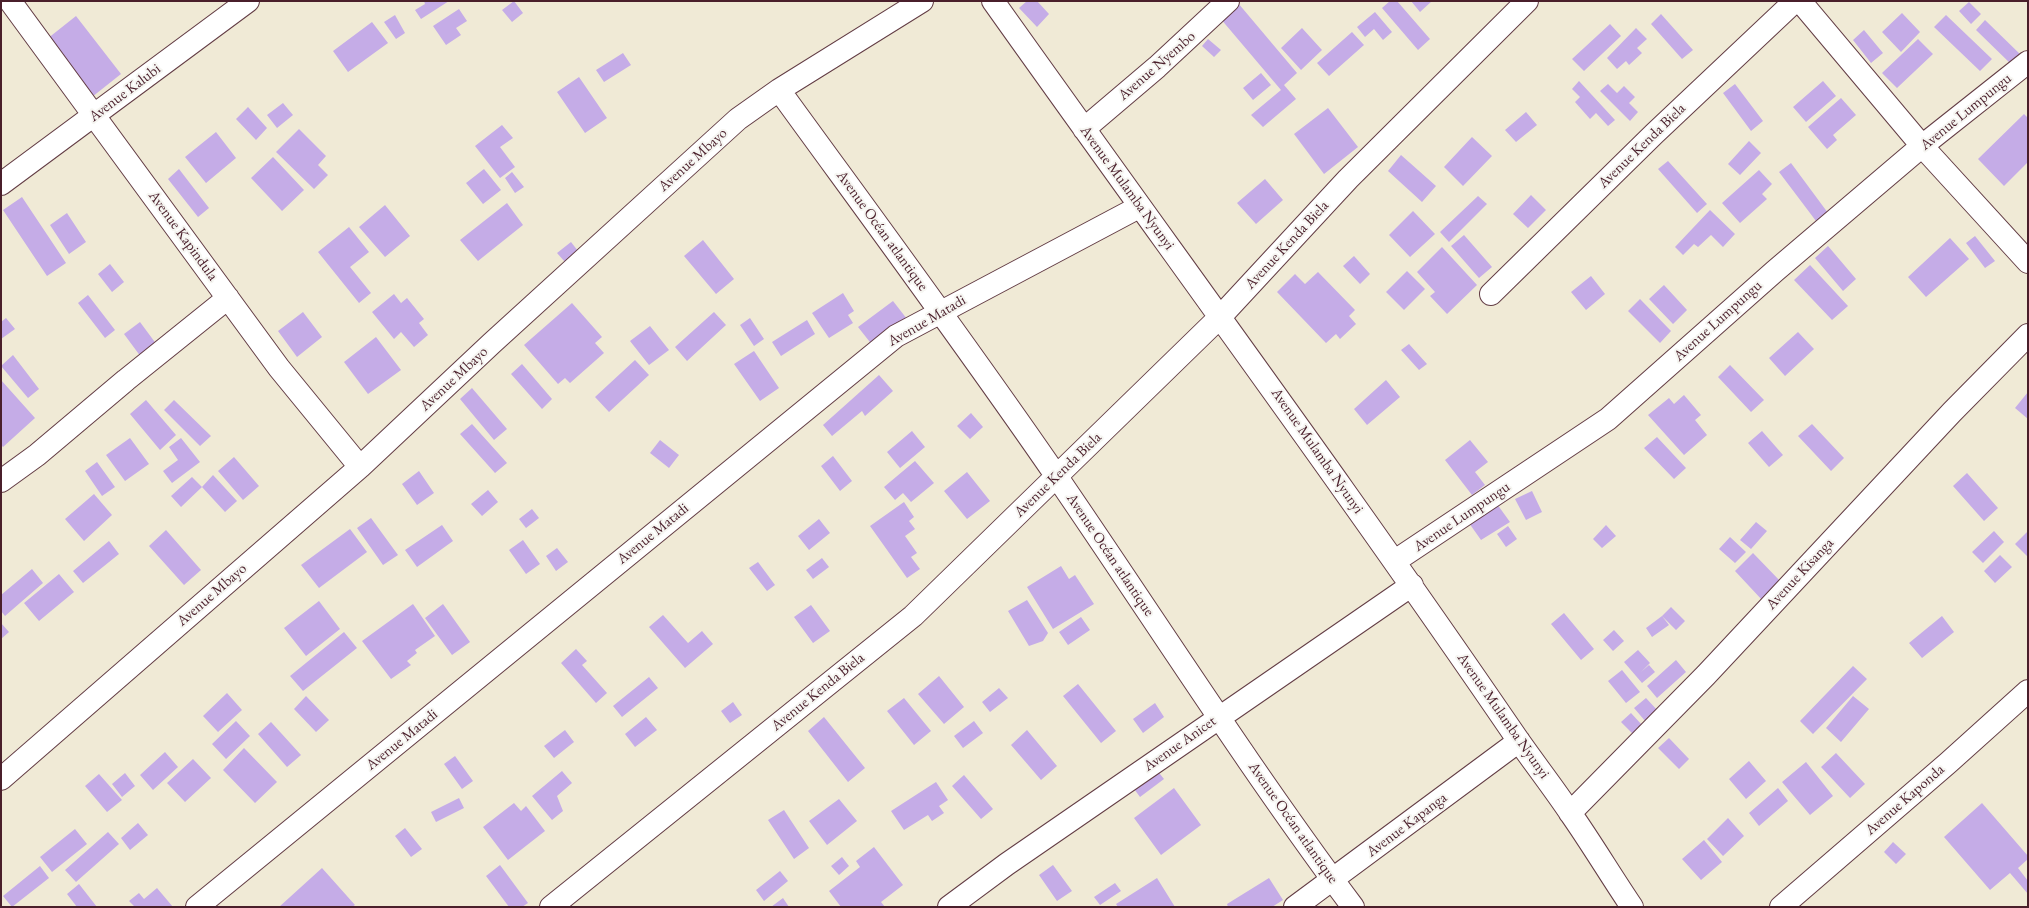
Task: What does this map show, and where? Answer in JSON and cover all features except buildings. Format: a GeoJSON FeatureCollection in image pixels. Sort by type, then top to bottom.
{"type":"FeatureCollection","features":[{"type":"Feature","properties":{"kind":"street","name":"Avenue Kapindula"},"geometry":{"type":"LineString","coordinates":[[10,1],[279,368],[360,467]]}},
{"type":"Feature","properties":{"kind":"street","name":"Avenue Kalubi"},"geometry":{"type":"LineString","coordinates":[[1,184],[248,1]]}},
{"type":"Feature","properties":{"kind":"street","name":"Avenue Mbayo"},"geometry":{"type":"LineString","coordinates":[[1,779],[360,467],[492,343],[738,119],[779,90],[922,1]]}},
{"type":"Feature","properties":{"kind":"street","name":"Avenue Mulamba Nyunyi"},"geometry":{"type":"LineString","coordinates":[[993,1],[1139,207],[1221,316],[1396,561],[1519,741],[1570,812],[1632,907]]}},
{"type":"Feature","properties":{"kind":"street","name":"Avenue Nyembo"},"geometry":{"type":"LineString","coordinates":[[1084,129],[1157,67],[1228,1]]}},
{"type":"Feature","properties":{"kind":"street","name":"Avenue Kenda Biela"},"geometry":{"type":"LineString","coordinates":[[551,907],[913,616],[1221,316],[1348,179],[1527,1]]}},
{"type":"Feature","properties":{"kind":"street","name":"Avenue Kenda Biela"},"geometry":{"type":"LineString","coordinates":[[1491,294],[1654,134],[1795,1]]}},
{"type":"Feature","properties":{"kind":"street"},"geometry":{"type":"LineString","coordinates":[[1800,1],[1922,146],[2028,262]]}},
{"type":"Feature","properties":{"kind":"street","name":"Avenue Lumpungu"},"geometry":{"type":"LineString","coordinates":[[1396,561],[1608,419],[1775,271],[1922,146],[2028,62]]}},
{"type":"Feature","properties":{"kind":"street","name":"Avenue Océan atlantique"},"geometry":{"type":"LineString","coordinates":[[779,90],[941,312],[1057,476],[1218,718],[1353,907]]}},
{"type":"Feature","properties":{"kind":"street","name":"Avenue Matadi"},"geometry":{"type":"LineString","coordinates":[[197,907],[896,336],[1139,207]]}},
{"type":"Feature","properties":{"kind":"street"},"geometry":{"type":"LineString","coordinates":[[1,481],[37,455],[126,380],[228,298]]}},
{"type":"Feature","properties":{"kind":"street","name":"Avenue Kisanga"},"geometry":{"type":"LineString","coordinates":[[1570,812],[1706,675],[1952,412],[2028,335]]}},
{"type":"Feature","properties":{"kind":"street","name":"Avenue Anicet"},"geometry":{"type":"LineString","coordinates":[[949,907],[1007,864],[1412,584]]}},
{"type":"Feature","properties":{"kind":"street","name":"Avenue Kaponda"},"geometry":{"type":"LineString","coordinates":[[1781,907],[1948,763],[2028,691]]}},
{"type":"Feature","properties":{"kind":"street","name":"Avenue Kapanga"},"geometry":{"type":"LineString","coordinates":[[1295,907],[1519,741]]}}]}
